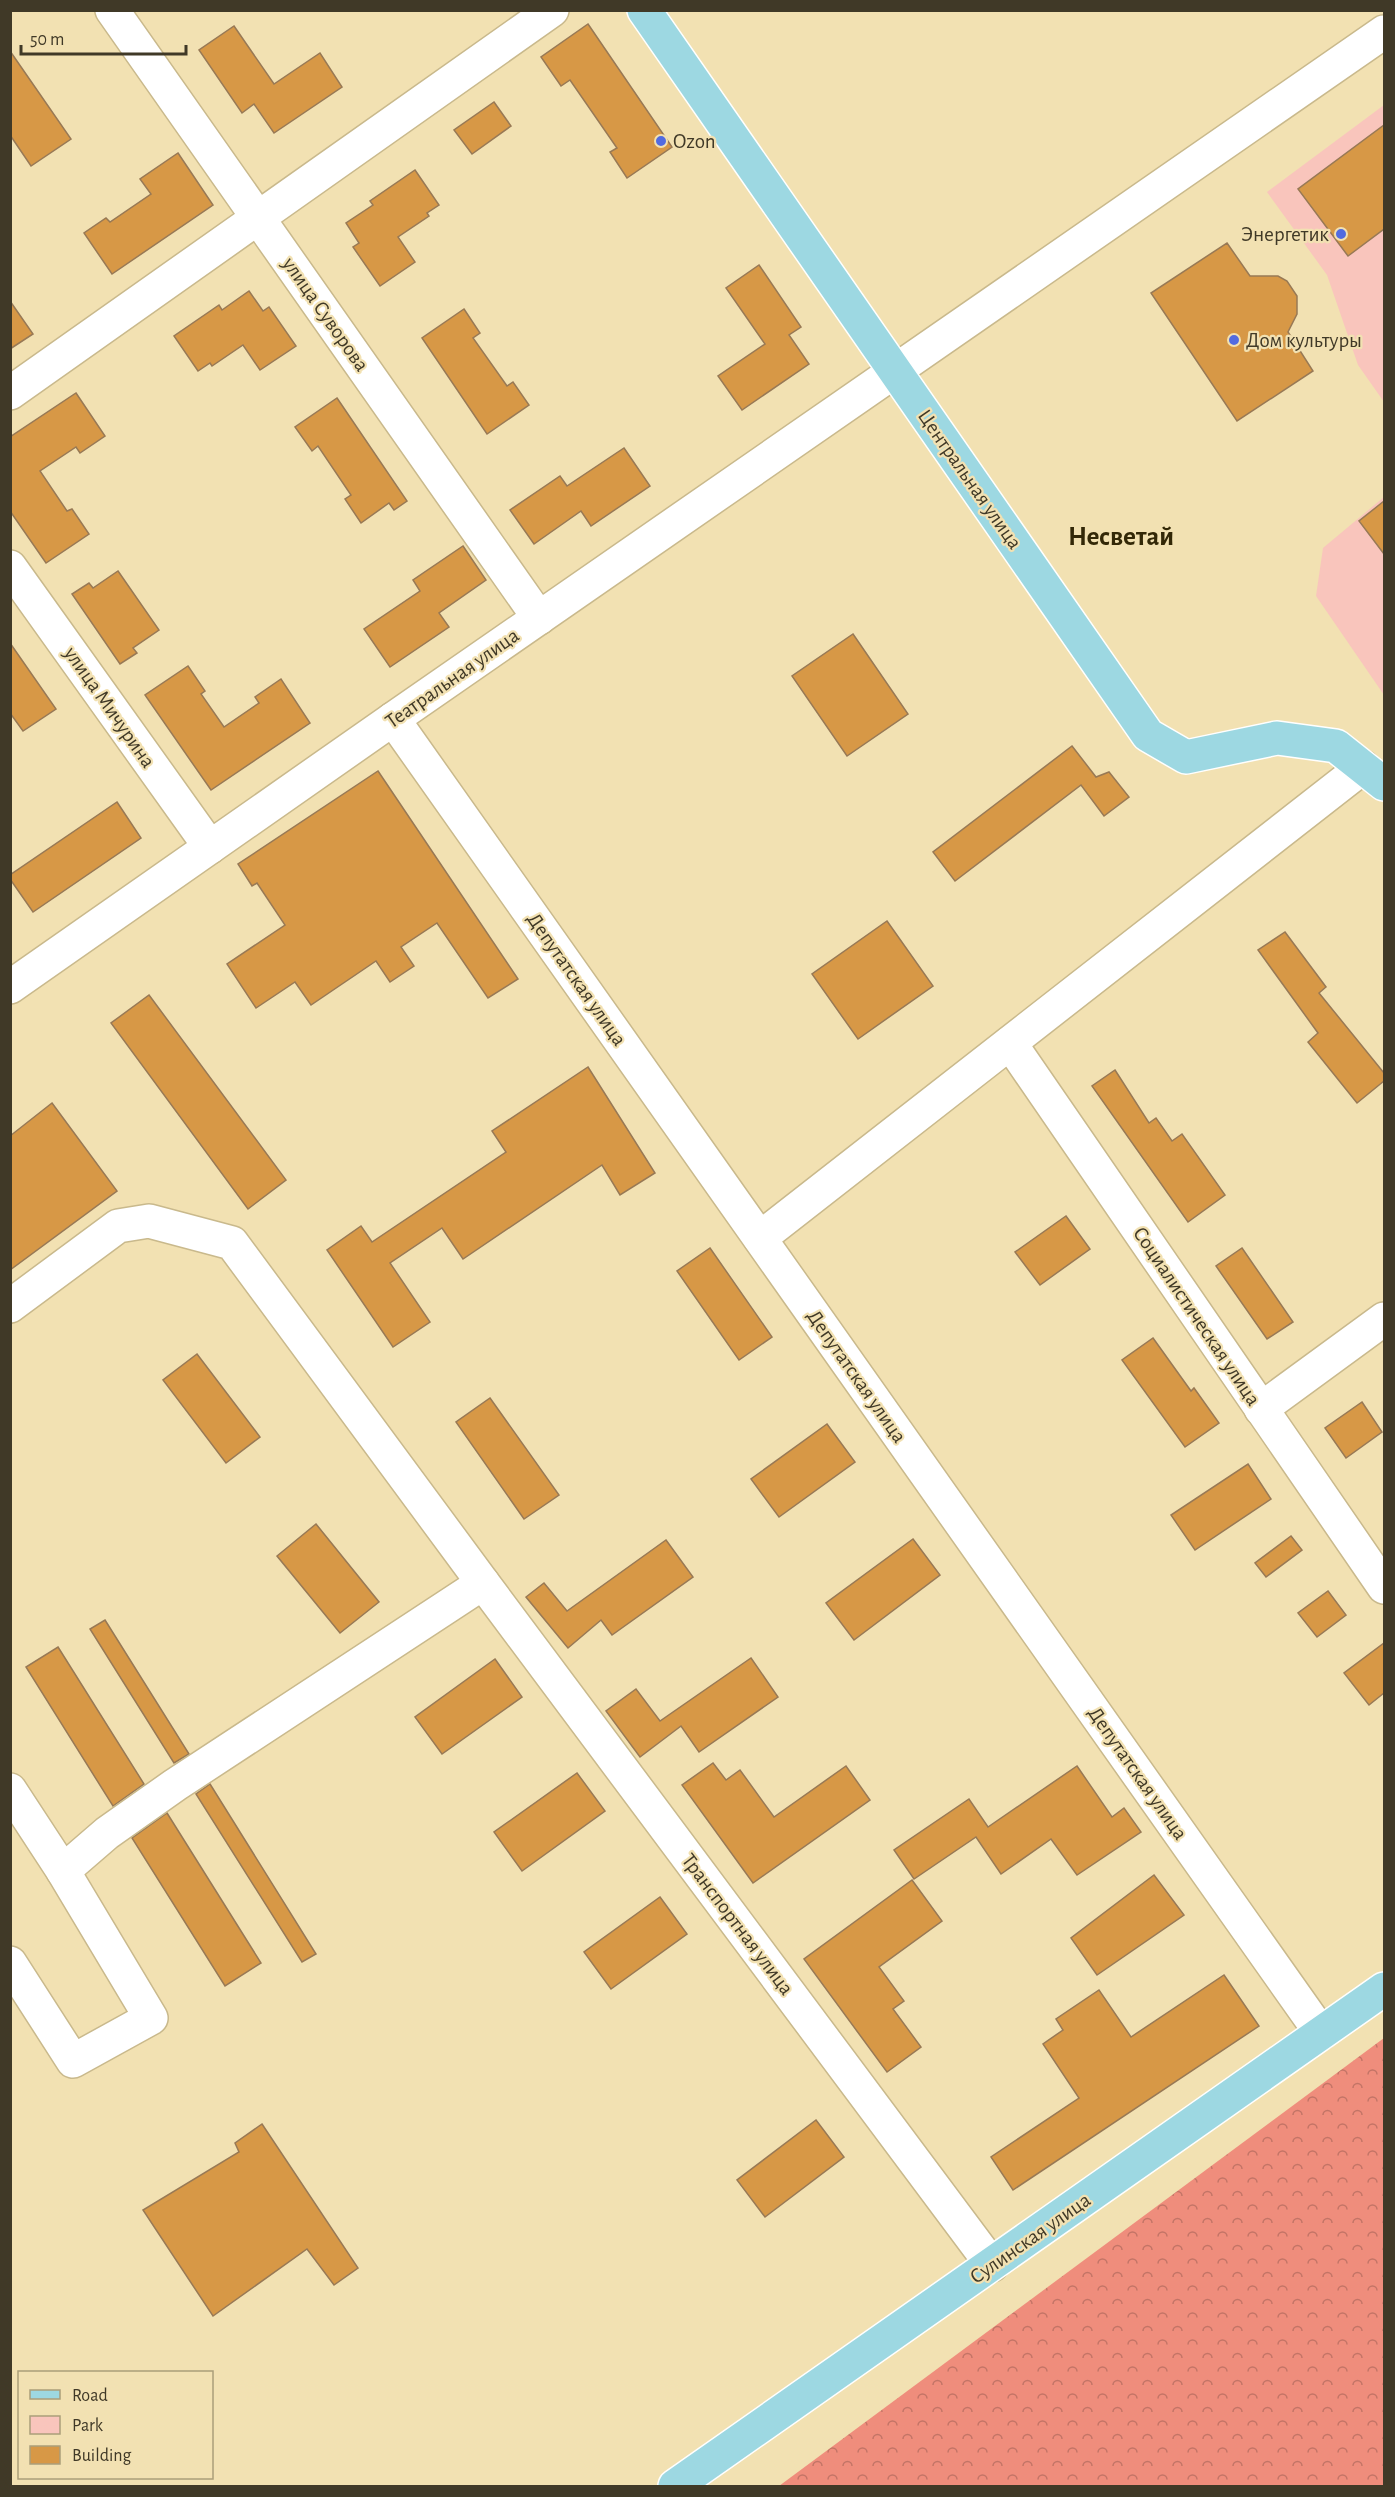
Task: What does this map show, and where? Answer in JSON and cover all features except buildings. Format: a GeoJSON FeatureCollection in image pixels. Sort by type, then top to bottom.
{"type":"FeatureCollection","features":[{"type":"Feature","properties":{"kind":"main road","name":"Центральная улица"},"geometry":{"type":"LineString","coordinates":[[644,10],[1148,735],[1186,757],[1277,738],[1336,746],[1374,776]]}},
{"type":"Feature","properties":{"kind":"main road","name":"Сулинская улица"},"geometry":{"type":"LineString","coordinates":[[675,2487],[1384,1989]]}},
{"type":"Feature","properties":{"kind":"street","name":"улица Суворова"},"geometry":{"type":"LineString","coordinates":[[112,10],[539,618]]}},
{"type":"Feature","properties":{"kind":"street"},"geometry":{"type":"LineString","coordinates":[[10,393],[552,10]]}},
{"type":"Feature","properties":{"kind":"street","name":"Театральная улица"},"geometry":{"type":"LineString","coordinates":[[10,987],[1384,32]]}},
{"type":"Feature","properties":{"kind":"street","name":"улица Мичурина"},"geometry":{"type":"LineString","coordinates":[[10,567],[210,847]]}},
{"type":"Feature","properties":{"kind":"street","name":"Депутатская улица"},"geometry":{"type":"LineString","coordinates":[[393,719],[1321,2033]]}},
{"type":"Feature","properties":{"kind":"street"},"geometry":{"type":"LineString","coordinates":[[760,1238],[1010,1043],[1374,776]]}},
{"type":"Feature","properties":{"kind":"street","name":"Социалистическая улица"},"geometry":{"type":"LineString","coordinates":[[1010,1043],[1384,1587]]}},
{"type":"Feature","properties":{"kind":"street","name":"Транспортная улица"},"geometry":{"type":"LineString","coordinates":[[10,1306],[118,1226],[149,1221],[232,1243],[992,2265]]}},
{"type":"Feature","properties":{"kind":"street"},"geometry":{"type":"LineString","coordinates":[[1261,1409],[1384,1318]]}},
{"type":"Feature","properties":{"kind":"street"},"geometry":{"type":"LineString","coordinates":[[63,1871],[106,1833],[175,1785],[483,1583]]}},
{"type":"Feature","properties":{"kind":"street"},"geometry":{"type":"LineString","coordinates":[[10,1790],[63,1871],[151,2018],[73,2061],[10,1963]]}},
{"type":"Feature","properties":{"kind":"green space","name":"Энергетик"},"geometry":{"type":"Polygon","coordinates":[[[1384,105],[1384,402],[1358,365],[1327,275],[1267,192],[1384,105]]]}},
{"type":"Feature","properties":{"kind":"green space"},"geometry":{"type":"Polygon","coordinates":[[[1384,497],[1384,695],[1316,596],[1323,548],[1384,497]]]}},
{"type":"Feature","properties":{"kind":"green space"},"geometry":{"type":"Polygon","coordinates":[[[1384,2038],[1384,2486],[779,2486],[1384,2038]]]}},
{"type":"Feature","properties":{"kind":"place","name":"Ozon"},"geometry":{"type":"Point","coordinates":[661,141]}},
{"type":"Feature","properties":{"kind":"place","name":"Энергетик"},"geometry":{"type":"Point","coordinates":[1341,234]}},
{"type":"Feature","properties":{"kind":"place","name":"Дом культуры"},"geometry":{"type":"Point","coordinates":[1234,340]}},
{"type":"Feature","properties":{"kind":"district","name":"Несветай"},"geometry":{"type":"Point","coordinates":[1121,536]}}]}
